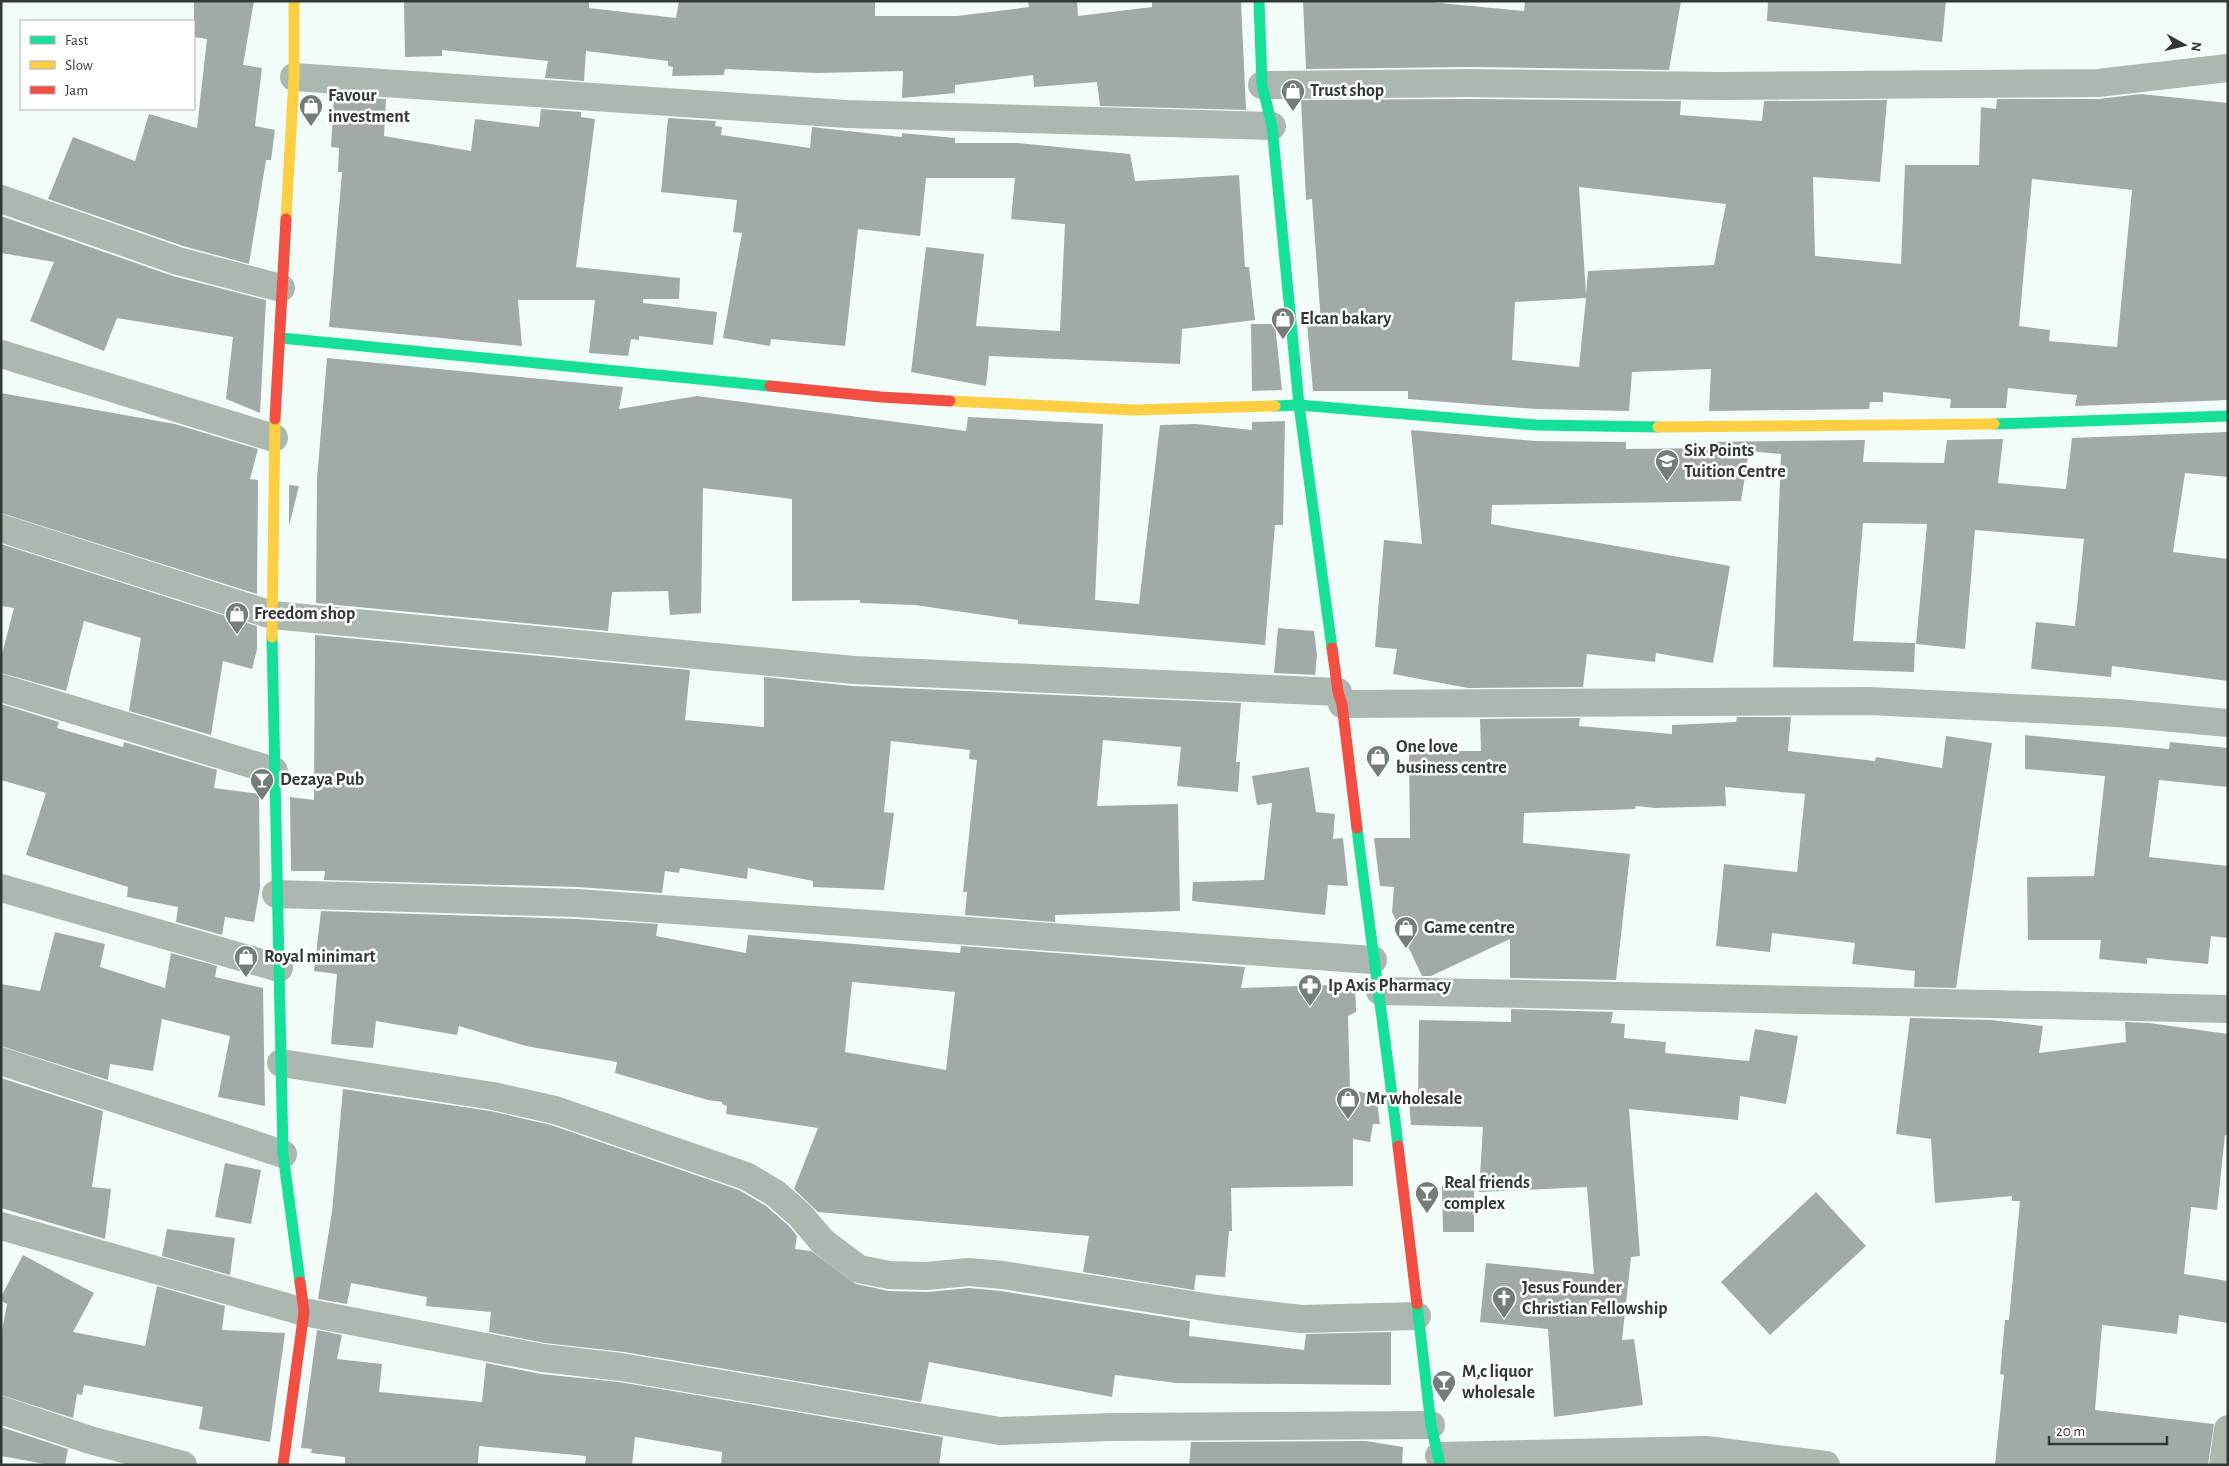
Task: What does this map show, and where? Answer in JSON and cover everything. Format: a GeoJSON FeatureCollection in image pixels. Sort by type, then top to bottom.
{"type":"FeatureCollection","features":[{"type":"Feature","properties":{"kind":"street"},"geometry":{"type":"LineString","coordinates":[[283,1465],[304,1312],[283,1154],[276,894],[272,615],[274,438],[294,77],[294,1]]}},
{"type":"Feature","properties":{"kind":"street"},"geometry":{"type":"LineString","coordinates":[[1259,1],[1262,85],[1272,126],[1299,405],[1340,698],[1373,960],[1380,991],[1431,1425],[1440,1460],[1706,1458],[1826,1465]]}},
{"type":"Feature","properties":{"kind":"street"},"geometry":{"type":"LineString","coordinates":[[1262,85],[1469,83],[1899,86],[2098,83],[2228,68]]}},
{"type":"Feature","properties":{"kind":"street"},"geometry":{"type":"LineString","coordinates":[[294,77],[847,114],[1272,126]]}},
{"type":"Feature","properties":{"kind":"street"},"geometry":{"type":"LineString","coordinates":[[1,199],[178,261],[281,288]]}},
{"type":"Feature","properties":{"kind":"street"},"geometry":{"type":"LineString","coordinates":[[280,338],[881,397],[1133,410],[1299,405],[1536,425],[1635,427],[2052,423],[2228,416]]}},
{"type":"Feature","properties":{"kind":"street"},"geometry":{"type":"LineString","coordinates":[[1,354],[274,438]]}},
{"type":"Feature","properties":{"kind":"street"},"geometry":{"type":"LineString","coordinates":[[1,528],[272,615],[854,670],[1340,698],[1869,701],[2108,712],[2228,723]]}},
{"type":"Feature","properties":{"kind":"street"},"geometry":{"type":"LineString","coordinates":[[1,688],[274,771]]}},
{"type":"Feature","properties":{"kind":"street"},"geometry":{"type":"LineString","coordinates":[[1,888],[279,968]]}},
{"type":"Feature","properties":{"kind":"street"},"geometry":{"type":"LineString","coordinates":[[276,894],[577,902],[1373,960]]}},
{"type":"Feature","properties":{"kind":"street"},"geometry":{"type":"LineString","coordinates":[[1380,991],[2228,1009]]}},
{"type":"Feature","properties":{"kind":"street"},"geometry":{"type":"LineString","coordinates":[[1,1061],[283,1154]]}},
{"type":"Feature","properties":{"kind":"street"},"geometry":{"type":"LineString","coordinates":[[281,1063],[493,1096],[555,1110],[737,1173],[775,1193],[800,1215],[823,1242],[859,1269],[889,1275],[917,1276],[969,1272],[1003,1275],[1218,1309],[1301,1319],[1417,1316]]}},
{"type":"Feature","properties":{"kind":"street"},"geometry":{"type":"LineString","coordinates":[[1,1226],[304,1312],[543,1358],[621,1367],[1000,1431],[1112,1427],[1431,1425]]}},
{"type":"Feature","properties":{"kind":"street"},"geometry":{"type":"LineString","coordinates":[[1,1410],[90,1440],[182,1465]]}},
{"type":"Feature","properties":{"kind":"street"},"geometry":{"type":"LineString","coordinates":[[2223,1465],[2228,1429]]}},
{"type":"Feature","properties":{"kind":"building"},"geometry":{"type":"Polygon","coordinates":[[[194,1],[254,1],[243,65],[262,68],[255,126],[275,130],[271,160],[266,160],[249,264],[183,246],[48,199],[73,137],[135,161],[149,114],[197,128],[207,39],[195,37],[194,1]]]}},
{"type":"Feature","properties":{"kind":"building"},"geometry":{"type":"Polygon","coordinates":[[[404,1],[589,1],[589,8],[676,18],[679,1],[875,1],[875,16],[957,16],[1029,7],[1028,1],[1077,1],[1078,16],[1152,7],[1152,1],[1241,1],[1246,110],[1100,106],[1097,82],[1034,87],[1033,75],[955,85],[955,93],[902,98],[903,71],[817,73],[725,69],[724,75],[672,76],[673,67],[668,66],[668,61],[586,51],[584,81],[545,78],[548,61],[442,50],[442,56],[405,57],[404,1]]]}},
{"type":"Feature","properties":{"kind":"building"},"geometry":{"type":"Polygon","coordinates":[[[1303,1],[1419,1],[1524,11],[1525,1],[1681,1],[1669,70],[1469,67],[1306,69],[1303,1]]]}},
{"type":"Feature","properties":{"kind":"building"},"geometry":{"type":"Polygon","coordinates":[[[1768,1],[1946,1],[1942,42],[1767,21],[1768,1]]]}},
{"type":"Feature","properties":{"kind":"building"},"geometry":{"type":"Polygon","coordinates":[[[2141,94],[2228,103],[2228,400],[2075,406],[2077,395],[2008,388],[2006,408],[1950,408],[1951,399],[1883,392],[1883,402],[1870,402],[1869,409],[1709,411],[1711,369],[1632,372],[1629,411],[1537,409],[1408,399],[1408,391],[1313,391],[1307,323],[1321,323],[1312,199],[1306,200],[1301,100],[1681,101],[1680,115],[1762,121],[1764,101],[1887,100],[1880,182],[1813,177],[1815,256],[1901,264],[1905,165],[1979,165],[1981,107],[1996,109],[1997,99],[2098,99],[2141,94]],[[2032,179],[2019,326],[2050,330],[2049,341],[2117,347],[2132,190],[2032,179]],[[1579,187],[1586,294],[1588,271],[1714,265],[1726,204],[1579,187]],[[1586,298],[1515,302],[1512,360],[1579,367],[1586,298]]]}},
{"type":"Feature","properties":{"kind":"building"},"geometry":{"type":"Polygon","coordinates":[[[334,96],[386,99],[384,136],[471,151],[475,119],[539,127],[541,109],[581,112],[581,117],[595,119],[576,267],[680,278],[679,299],[643,299],[643,303],[717,312],[713,345],[639,336],[639,340],[631,339],[628,356],[589,353],[595,300],[518,300],[522,346],[329,327],[342,172],[338,172],[339,148],[331,147],[334,96]]]}},
{"type":"Feature","properties":{"kind":"building"},"geometry":{"type":"Polygon","coordinates":[[[668,118],[716,121],[715,126],[722,127],[721,135],[810,148],[812,127],[902,137],[902,133],[955,138],[955,143],[1017,143],[1130,154],[1135,181],[1239,175],[1245,267],[1249,267],[1255,320],[1182,329],[1180,364],[989,356],[986,386],[911,372],[926,247],[984,254],[976,326],[1060,331],[1065,224],[1011,219],[1015,178],[926,178],[920,236],[858,229],[845,346],[771,339],[770,346],[723,338],[742,233],[733,232],[737,200],[661,192],[668,118]]]}},
{"type":"Feature","properties":{"kind":"building"},"geometry":{"type":"Polygon","coordinates":[[[1,216],[173,276],[266,300],[260,413],[226,399],[233,337],[117,318],[104,351],[30,321],[54,262],[1,253],[1,216]]]}},
{"type":"Feature","properties":{"kind":"building"},"geometry":{"type":"Polygon","coordinates":[[[1251,324],[1275,324],[1282,390],[1252,391],[1251,324]]]}},
{"type":"Feature","properties":{"kind":"building"},"geometry":{"type":"Polygon","coordinates":[[[327,358],[623,387],[619,409],[697,396],[966,431],[968,417],[1103,424],[1095,600],[1139,604],[1160,425],[1196,424],[1252,430],[1252,422],[1285,421],[1283,525],[1275,525],[1265,645],[1018,624],[1018,620],[915,605],[860,603],[860,600],[792,601],[792,499],[703,488],[701,613],[670,615],[668,591],[612,592],[608,631],[316,603],[317,479],[327,358]]]}},
{"type":"Feature","properties":{"kind":"building"},"geometry":{"type":"Polygon","coordinates":[[[1,393],[175,424],[258,449],[250,479],[258,480],[257,594],[1,513],[1,393]]]}},
{"type":"Feature","properties":{"kind":"building"},"geometry":{"type":"Polygon","coordinates":[[[1411,430],[1535,441],[1626,442],[1626,449],[1708,448],[1708,442],[1865,440],[1863,462],[1944,463],[1947,440],[2003,439],[1998,483],[2066,489],[2072,438],[2228,432],[2228,477],[2185,473],[2173,552],[2228,559],[2228,681],[2112,666],[2111,677],[2031,669],[2036,622],[2075,626],[2084,539],[1975,530],[1965,649],[1916,644],[1927,524],[1863,523],[1853,641],[1915,643],[1914,672],[1773,667],[1781,454],[1749,451],[1741,501],[1492,505],[1491,524],[1730,566],[1713,663],[1656,653],[1655,662],[1587,654],[1583,687],[1468,688],[1393,674],[1397,649],[1375,647],[1384,540],[1422,544],[1411,430]]]}},
{"type":"Feature","properties":{"kind":"building"},"geometry":{"type":"Polygon","coordinates":[[[289,485],[299,486],[289,526],[289,485]]]}},
{"type":"Feature","properties":{"kind":"building"},"geometry":{"type":"Polygon","coordinates":[[[1,544],[257,626],[257,649],[252,669],[223,661],[211,735],[129,711],[141,638],[84,621],[66,691],[1,673],[1,658],[14,608],[1,606],[1,544]]]}},
{"type":"Feature","properties":{"kind":"building"},"geometry":{"type":"Polygon","coordinates":[[[1278,628],[1314,631],[1317,655],[1315,675],[1274,673],[1278,628]]]}},
{"type":"Feature","properties":{"kind":"building"},"geometry":{"type":"Polygon","coordinates":[[[315,635],[690,670],[685,720],[764,727],[764,677],[853,686],[1241,703],[1236,762],[1240,762],[1238,792],[1177,786],[1181,747],[1103,740],[1097,806],[1178,804],[1180,911],[1055,915],[1055,922],[965,915],[967,892],[963,892],[977,760],[969,759],[970,750],[891,741],[884,812],[894,813],[884,890],[813,887],[813,881],[748,868],[747,879],[680,868],[679,873],[665,871],[662,893],[578,887],[324,880],[325,871],[291,871],[290,797],[314,800],[315,635]]]}},
{"type":"Feature","properties":{"kind":"building"},"geometry":{"type":"Polygon","coordinates":[[[1,704],[59,722],[57,728],[123,747],[124,742],[217,770],[214,788],[259,794],[260,887],[254,922],[225,917],[222,935],[176,922],[178,907],[127,897],[128,887],[26,855],[46,793],[1,780],[1,704]]]}},
{"type":"Feature","properties":{"kind":"building"},"geometry":{"type":"Polygon","coordinates":[[[1737,717],[1791,717],[1788,751],[1875,761],[1876,757],[1942,768],[1946,736],[1992,743],[1956,988],[1914,987],[1915,971],[1852,964],[1855,943],[1772,933],[1770,952],[1716,946],[1724,864],[1797,872],[1805,794],[1725,787],[1726,806],[1655,808],[1636,806],[1635,809],[1524,813],[1523,843],[1630,854],[1616,980],[1510,978],[1510,939],[1431,976],[1422,976],[1392,912],[1394,887],[1380,886],[1374,838],[1410,838],[1409,751],[1481,751],[1480,719],[1580,718],[1579,726],[1672,734],[1672,725],[1736,722],[1737,717]]]}},
{"type":"Feature","properties":{"kind":"building"},"geometry":{"type":"Polygon","coordinates":[[[2025,735],[2169,749],[2170,742],[2228,748],[2228,787],[2159,780],[2149,857],[2228,866],[2228,938],[2211,936],[2208,964],[2147,958],[2147,964],[2099,959],[2101,940],[2028,940],[2027,877],[2094,876],[2105,776],[2025,769],[2025,735]]]}},
{"type":"Feature","properties":{"kind":"building"},"geometry":{"type":"Polygon","coordinates":[[[1309,767],[1316,812],[1335,814],[1333,839],[1343,838],[1348,886],[1328,885],[1325,915],[1192,901],[1193,882],[1264,880],[1272,803],[1257,805],[1252,776],[1309,767]]]}},
{"type":"Feature","properties":{"kind":"building"},"geometry":{"type":"Polygon","coordinates":[[[321,911],[576,919],[658,924],[656,936],[746,953],[748,935],[960,953],[961,946],[1245,967],[1241,988],[1355,984],[1356,1012],[1348,1016],[1350,1090],[1376,1095],[1380,1124],[1373,1124],[1370,1142],[1353,1139],[1353,1186],[1231,1188],[1232,1231],[1229,1231],[1225,1277],[1196,1275],[1194,1290],[1083,1272],[1089,1236],[818,1212],[794,1189],[818,1128],[726,1114],[727,1106],[722,1104],[722,1102],[708,1100],[615,1073],[617,1062],[526,1046],[459,1026],[457,1035],[376,1021],[373,1048],[331,1044],[337,974],[314,971],[321,911]],[[852,982],[845,1052],[946,1070],[955,992],[852,982]]]}},
{"type":"Feature","properties":{"kind":"building"},"geometry":{"type":"Polygon","coordinates":[[[55,932],[105,944],[100,967],[165,988],[171,953],[217,966],[215,977],[263,988],[265,1106],[218,1097],[230,1036],[162,1019],[153,1071],[110,1064],[108,1080],[1,1046],[1,984],[40,991],[55,932]]]}},
{"type":"Feature","properties":{"kind":"building"},"geometry":{"type":"Polygon","coordinates":[[[1511,1009],[1613,1012],[1611,1023],[1625,1024],[1624,1038],[1666,1042],[1665,1053],[1749,1061],[1755,1029],[1798,1036],[1786,1104],[1740,1096],[1738,1120],[1629,1109],[1640,1256],[1631,1257],[1622,1340],[1634,1339],[1643,1405],[1554,1417],[1548,1329],[1480,1322],[1486,1263],[1594,1274],[1587,1187],[1479,1192],[1483,1127],[1411,1125],[1409,1101],[1418,1103],[1419,1020],[1511,1022],[1511,1009]]]}},
{"type":"Feature","properties":{"kind":"building"},"geometry":{"type":"Polygon","coordinates":[[[1910,1018],[1991,1020],[2043,1026],[2039,1053],[2126,1042],[2125,1022],[2149,1023],[2228,1034],[2228,1135],[2225,1135],[2217,1210],[2191,1207],[2184,1274],[2228,1281],[2228,1323],[2179,1315],[2177,1334],[2102,1325],[2095,1410],[2214,1424],[2208,1465],[1995,1465],[2004,1375],[2000,1374],[2005,1320],[2009,1320],[2020,1201],[2012,1201],[2012,1196],[1935,1203],[1931,1139],[1896,1134],[1910,1018]]]}},
{"type":"Feature","properties":{"kind":"building"},"geometry":{"type":"Polygon","coordinates":[[[1,1078],[103,1111],[92,1187],[111,1189],[105,1239],[1,1208],[1,1078]]]}},
{"type":"Feature","properties":{"kind":"building"},"geometry":{"type":"Polygon","coordinates":[[[343,1089],[490,1111],[551,1125],[739,1190],[766,1206],[789,1226],[797,1236],[795,1249],[811,1251],[856,1284],[889,1291],[927,1292],[969,1288],[1001,1291],[1190,1321],[1189,1336],[1304,1350],[1306,1334],[1391,1332],[1391,1385],[1176,1383],[1115,1375],[1112,1397],[929,1362],[921,1402],[624,1352],[545,1343],[489,1332],[491,1312],[426,1306],[427,1297],[351,1283],[347,1304],[318,1299],[332,1212],[343,1089]]]}},
{"type":"Feature","properties":{"kind":"building"},"geometry":{"type":"Polygon","coordinates":[[[225,1163],[261,1170],[251,1224],[215,1217],[225,1163]]]}},
{"type":"Feature","properties":{"kind":"building"},"geometry":{"type":"Polygon","coordinates":[[[1474,1185],[1474,1232],[1443,1232],[1442,1186],[1474,1185]]]}},
{"type":"Feature","properties":{"kind":"building"},"geometry":{"type":"Polygon","coordinates":[[[1816,1192],[1866,1246],[1770,1335],[1721,1282],[1816,1192]]]}},
{"type":"Feature","properties":{"kind":"building"},"geometry":{"type":"Polygon","coordinates":[[[167,1229],[235,1238],[230,1275],[162,1256],[167,1229]]]}},
{"type":"Feature","properties":{"kind":"building"},"geometry":{"type":"Polygon","coordinates":[[[23,1255],[94,1293],[73,1332],[145,1346],[157,1286],[225,1306],[222,1330],[285,1333],[270,1442],[199,1429],[203,1407],[84,1385],[82,1395],[77,1394],[73,1418],[1,1395],[1,1335],[7,1304],[1,1301],[1,1297],[23,1255]]]}},
{"type":"Feature","properties":{"kind":"building"},"geometry":{"type":"Polygon","coordinates":[[[317,1330],[342,1335],[337,1359],[382,1364],[379,1392],[482,1402],[486,1363],[541,1374],[619,1382],[943,1437],[939,1465],[721,1465],[722,1452],[635,1437],[632,1465],[585,1465],[586,1456],[479,1446],[478,1465],[345,1465],[345,1457],[311,1453],[312,1449],[301,1448],[317,1330]]]}},
{"type":"Feature","properties":{"kind":"building"},"geometry":{"type":"Polygon","coordinates":[[[1,1427],[68,1449],[65,1465],[51,1465],[1,1456],[1,1427]]]}},
{"type":"Feature","properties":{"kind":"building"},"geometry":{"type":"Polygon","coordinates":[[[1366,1441],[1403,1447],[1402,1465],[1189,1465],[1191,1442],[1366,1441]]]}},
{"type":"Feature","properties":{"kind":"traffic: fast"},"geometry":{"type":"LineString","coordinates":[[1259,1],[1262,85],[1272,126],[1299,405],[1332,648]]}},
{"type":"Feature","properties":{"kind":"traffic: fast"},"geometry":{"type":"LineString","coordinates":[[281,338],[770,386]]}},
{"type":"Feature","properties":{"kind":"traffic: fast"},"geometry":{"type":"LineString","coordinates":[[1275,406],[1299,405],[1536,425],[1658,427]]}},
{"type":"Feature","properties":{"kind":"traffic: fast"},"geometry":{"type":"LineString","coordinates":[[1994,424],[2228,416]]}},
{"type":"Feature","properties":{"kind":"traffic: fast"},"geometry":{"type":"LineString","coordinates":[[272,637],[283,1154],[300,1282]]}},
{"type":"Feature","properties":{"kind":"traffic: fast"},"geometry":{"type":"LineString","coordinates":[[1357,828],[1398,1146]]}},
{"type":"Feature","properties":{"kind":"traffic: fast"},"geometry":{"type":"LineString","coordinates":[[1417,1304],[1431,1425],[1440,1465]]}},
{"type":"Feature","properties":{"kind":"traffic: slow"},"geometry":{"type":"LineString","coordinates":[[286,219],[294,77],[294,1]]}},
{"type":"Feature","properties":{"kind":"traffic: slow"},"geometry":{"type":"LineString","coordinates":[[950,401],[1133,410],[1275,406]]}},
{"type":"Feature","properties":{"kind":"traffic: slow"},"geometry":{"type":"LineString","coordinates":[[272,637],[275,419]]}},
{"type":"Feature","properties":{"kind":"traffic: slow"},"geometry":{"type":"LineString","coordinates":[[1658,427],[1994,424]]}},
{"type":"Feature","properties":{"kind":"traffic: jam"},"geometry":{"type":"LineString","coordinates":[[275,419],[286,219]]}},
{"type":"Feature","properties":{"kind":"traffic: jam"},"geometry":{"type":"LineString","coordinates":[[770,386],[881,397],[950,401]]}},
{"type":"Feature","properties":{"kind":"traffic: jam"},"geometry":{"type":"LineString","coordinates":[[1332,648],[1338,692],[1342,704],[1357,828]]}},
{"type":"Feature","properties":{"kind":"traffic: jam"},"geometry":{"type":"LineString","coordinates":[[1398,1146],[1417,1304]]}},
{"type":"Feature","properties":{"kind":"traffic: jam"},"geometry":{"type":"LineString","coordinates":[[283,1465],[304,1312],[300,1282]]}},
{"type":"Feature","properties":{"kind":"place","name":"Trust shop"},"geometry":{"type":"Point","coordinates":[1293,112]}},
{"type":"Feature","properties":{"kind":"place","name":"Favour investment"},"geometry":{"type":"Point","coordinates":[311,127]}},
{"type":"Feature","properties":{"kind":"place","name":"Elcan bakary"},"geometry":{"type":"Point","coordinates":[1283,340]}},
{"type":"Feature","properties":{"kind":"place","name":"Six Points Tuition Centre"},"geometry":{"type":"Point","coordinates":[1667,482]}},
{"type":"Feature","properties":{"kind":"place","name":"Freedom shop"},"geometry":{"type":"Point","coordinates":[237,635]}},
{"type":"Feature","properties":{"kind":"place","name":"One love business centre"},"geometry":{"type":"Point","coordinates":[1378,778]}},
{"type":"Feature","properties":{"kind":"place","name":"Dezaya Pub"},"geometry":{"type":"Point","coordinates":[262,801]}},
{"type":"Feature","properties":{"kind":"place","name":"Game centre"},"geometry":{"type":"Point","coordinates":[1406,949]}},
{"type":"Feature","properties":{"kind":"place","name":"Royal minimart"},"geometry":{"type":"Point","coordinates":[246,978]}},
{"type":"Feature","properties":{"kind":"place","name":"Ip Axis Pharmacy"},"geometry":{"type":"Point","coordinates":[1310,1007]}},
{"type":"Feature","properties":{"kind":"place","name":"Mr wholesale"},"geometry":{"type":"Point","coordinates":[1348,1120]}},
{"type":"Feature","properties":{"kind":"place","name":"Real friends complex"},"geometry":{"type":"Point","coordinates":[1427,1214]}},
{"type":"Feature","properties":{"kind":"place","name":"Jesus Founder Christian Fellowship"},"geometry":{"type":"Point","coordinates":[1504,1319]}},
{"type":"Feature","properties":{"kind":"place","name":"M,c liquor wholesale"},"geometry":{"type":"Point","coordinates":[1444,1403]}}]}
